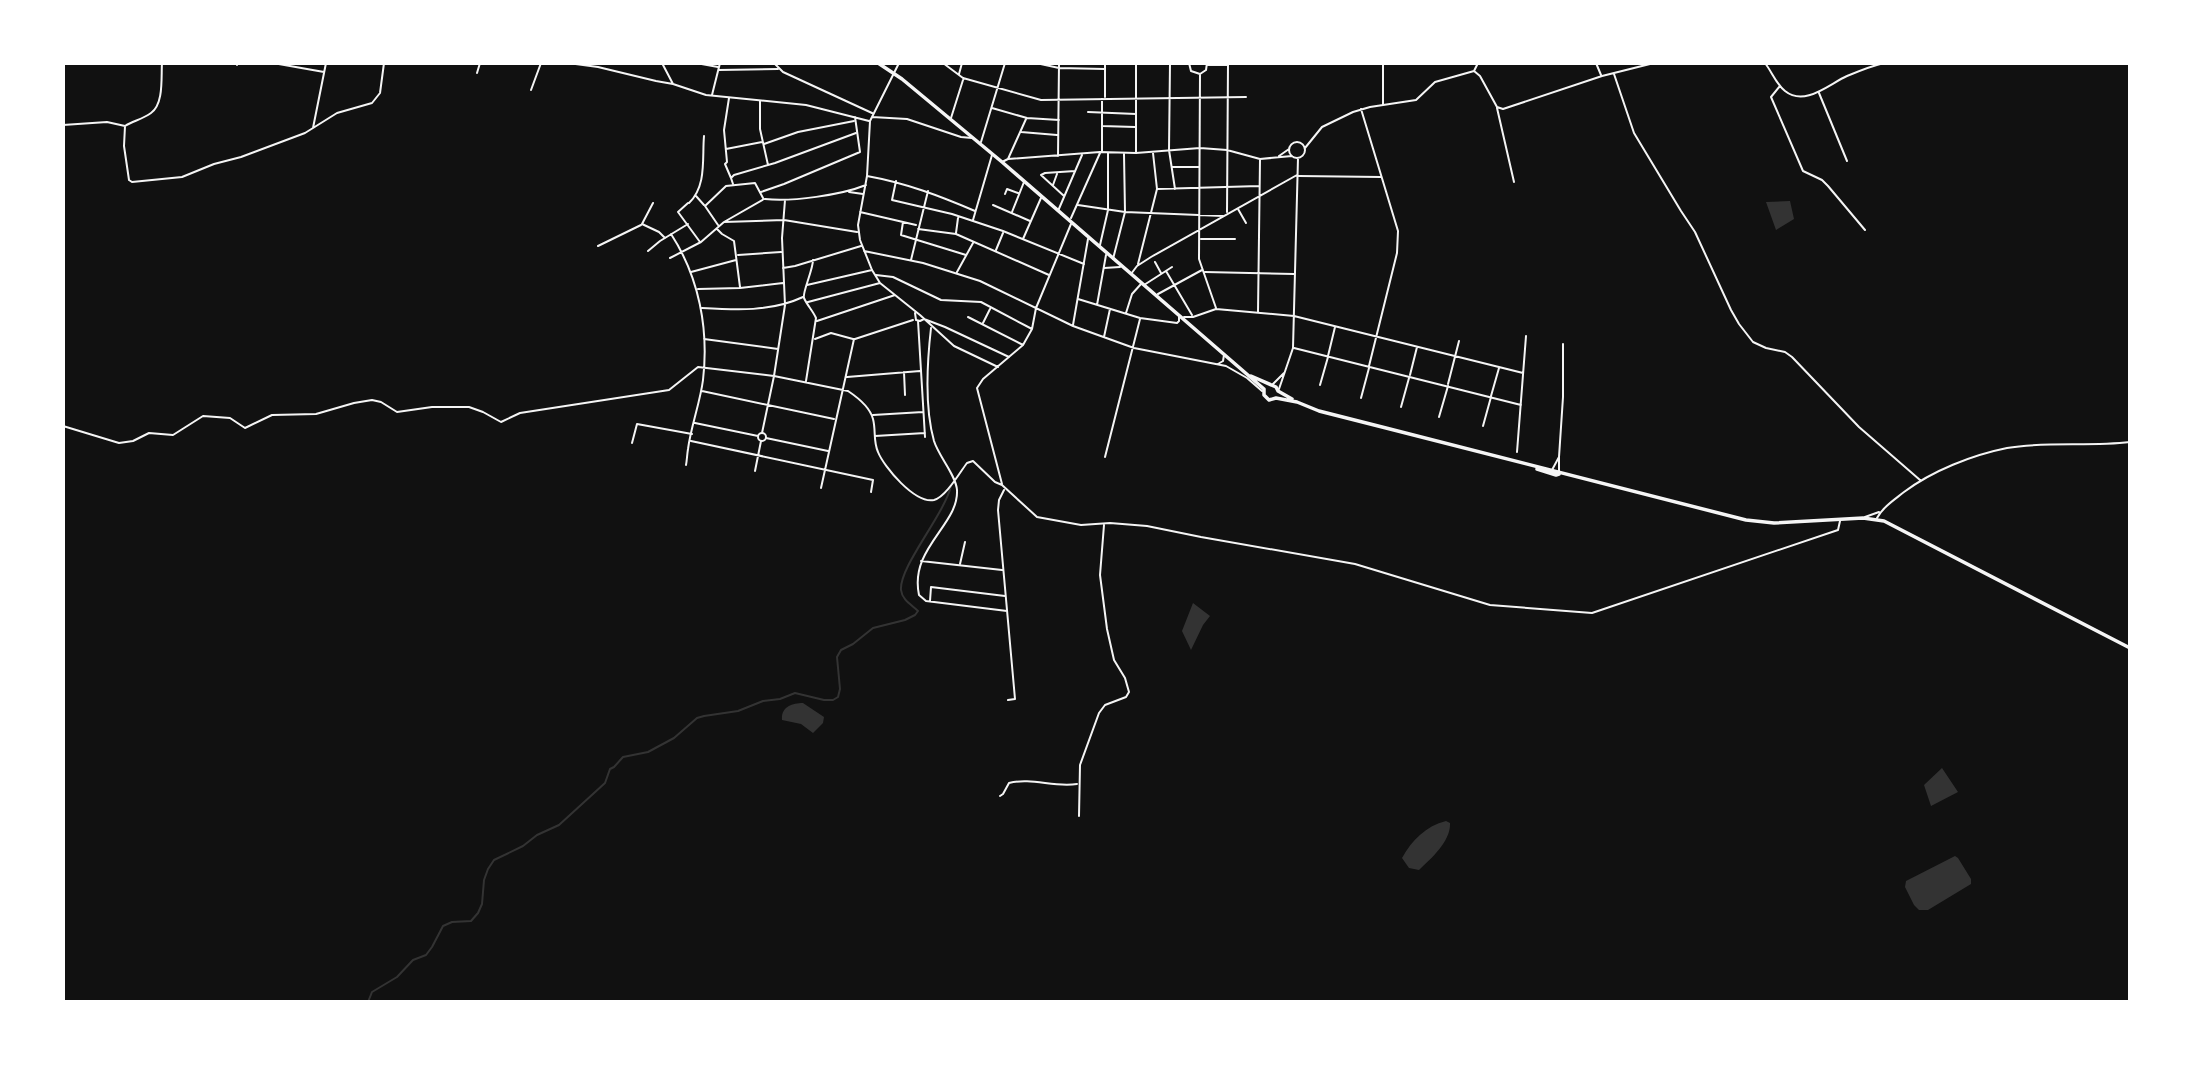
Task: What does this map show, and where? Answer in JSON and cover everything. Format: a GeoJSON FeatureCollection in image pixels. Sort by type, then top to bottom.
{"type":"FeatureCollection","features":[{"type":"Feature","properties":{"kind":"main road"},"geometry":{"type":"LineString","coordinates":[[878,63],[993,154],[1243,371],[1264,391],[1267,399],[1297,402]]}},
{"type":"Feature","properties":{"kind":"main road"},"geometry":{"type":"LineString","coordinates":[[1243,371],[1297,402],[1319,411],[1746,520],[1774,523],[1877,519],[1903,529],[2130,648]]}},
{"type":"Feature","properties":{"kind":"main road"},"geometry":{"type":"LineString","coordinates":[[1264,391],[1271,385]]}},
{"type":"Feature","properties":{"kind":"main road"},"geometry":{"type":"LineString","coordinates":[[1276,398],[1278,391]]}},
{"type":"Feature","properties":{"kind":"main road"},"geometry":{"type":"LineString","coordinates":[[1529,465],[1556,475],[1559,472]]}},
{"type":"Feature","properties":{"kind":"street"},"geometry":{"type":"LineString","coordinates":[[63,125],[107,122],[125,126],[150,113],[157,106],[162,63]]}},
{"type":"Feature","properties":{"kind":"street"},"geometry":{"type":"LineString","coordinates":[[273,63],[324,72]]}},
{"type":"Feature","properties":{"kind":"street"},"geometry":{"type":"LineString","coordinates":[[312,129],[326,63]]}},
{"type":"Feature","properties":{"kind":"street"},"geometry":{"type":"LineString","coordinates":[[125,126],[124,146],[128,179],[132,181],[183,177],[293,138],[337,113],[375,101],[380,93],[384,63]]}},
{"type":"Feature","properties":{"kind":"street"},"geometry":{"type":"LineString","coordinates":[[477,74],[480,63]]}},
{"type":"Feature","properties":{"kind":"street"},"geometry":{"type":"LineString","coordinates":[[531,90],[541,63]]}},
{"type":"Feature","properties":{"kind":"street"},"geometry":{"type":"LineString","coordinates":[[568,63],[598,65],[712,96],[806,105],[870,121]]}},
{"type":"Feature","properties":{"kind":"street"},"geometry":{"type":"LineString","coordinates":[[662,63],[673,84]]}},
{"type":"Feature","properties":{"kind":"street"},"geometry":{"type":"LineString","coordinates":[[696,63],[719,69],[778,69],[872,115],[907,119],[961,137],[972,138]]}},
{"type":"Feature","properties":{"kind":"street"},"geometry":{"type":"LineString","coordinates":[[712,96],[720,63]]}},
{"type":"Feature","properties":{"kind":"street"},"geometry":{"type":"LineString","coordinates":[[774,63],[778,69]]}},
{"type":"Feature","properties":{"kind":"street"},"geometry":{"type":"LineString","coordinates":[[899,63],[870,121],[866,185],[859,212],[858,232],[862,246],[880,283],[954,346],[998,367]]}},
{"type":"Feature","properties":{"kind":"street"},"geometry":{"type":"LineString","coordinates":[[943,63],[963,78],[1041,100],[1246,97]]}},
{"type":"Feature","properties":{"kind":"street"},"geometry":{"type":"LineString","coordinates":[[959,75],[962,63]]}},
{"type":"Feature","properties":{"kind":"street"},"geometry":{"type":"LineString","coordinates":[[981,145],[1005,63]]}},
{"type":"Feature","properties":{"kind":"street"},"geometry":{"type":"LineString","coordinates":[[1037,63],[1059,68],[1105,69]]}},
{"type":"Feature","properties":{"kind":"street"},"geometry":{"type":"LineString","coordinates":[[1058,156],[1059,63]]}},
{"type":"Feature","properties":{"kind":"street"},"geometry":{"type":"LineString","coordinates":[[1105,63],[1101,152],[1036,308],[1032,329],[1024,345],[983,379],[977,388],[1002,485],[1037,517],[1070,524],[1147,526],[1355,564],[1490,605],[1583,613],[1592,613],[1838,530],[1840,520]]}},
{"type":"Feature","properties":{"kind":"street"},"geometry":{"type":"LineString","coordinates":[[1136,63],[1136,153]]}},
{"type":"Feature","properties":{"kind":"street"},"geometry":{"type":"LineString","coordinates":[[1175,189],[1169,150],[1170,63],[1189,64],[1191,71],[1200,75]]}},
{"type":"Feature","properties":{"kind":"street"},"geometry":{"type":"LineString","coordinates":[[1383,63],[1383,106]]}},
{"type":"Feature","properties":{"kind":"street"},"geometry":{"type":"LineString","coordinates":[[1002,162],[1009,159],[1101,152],[1136,153],[1200,148],[1227,150],[1260,159],[1292,156],[1298,158],[1304,155],[1311,139],[1327,124],[1361,109],[1416,100],[1435,82],[1474,71],[1478,63]]}},
{"type":"Feature","properties":{"kind":"street"},"geometry":{"type":"LineString","coordinates":[[1597,63],[1602,76]]}},
{"type":"Feature","properties":{"kind":"street"},"geometry":{"type":"LineString","coordinates":[[1497,107],[1503,109],[1602,76],[1654,63]]}},
{"type":"Feature","properties":{"kind":"street"},"geometry":{"type":"LineString","coordinates":[[1765,63],[1780,86],[1788,93],[1796,95],[1818,92],[1843,77],[1884,63]]}},
{"type":"Feature","properties":{"kind":"street"},"geometry":{"type":"LineString","coordinates":[[1200,75],[1206,70],[1207,64],[1228,64],[1227,214]]}},
{"type":"Feature","properties":{"kind":"street"},"geometry":{"type":"LineString","coordinates":[[1474,71],[1482,79],[1497,107],[1514,182]]}},
{"type":"Feature","properties":{"kind":"street"},"geometry":{"type":"LineString","coordinates":[[1614,74],[1634,133],[1696,232],[1731,310],[1748,336],[1757,344],[1785,352],[1792,357],[1859,427],[1920,480]]}},
{"type":"Feature","properties":{"kind":"street"},"geometry":{"type":"LineString","coordinates":[[1200,75],[1199,259],[1216,309]]}},
{"type":"Feature","properties":{"kind":"street"},"geometry":{"type":"LineString","coordinates":[[950,119],[963,78]]}},
{"type":"Feature","properties":{"kind":"street"},"geometry":{"type":"LineString","coordinates":[[1780,86],[1771,97],[1801,169],[1828,186],[1866,230]]}},
{"type":"Feature","properties":{"kind":"street"},"geometry":{"type":"LineString","coordinates":[[1818,92],[1847,161]]}},
{"type":"Feature","properties":{"kind":"street"},"geometry":{"type":"LineString","coordinates":[[729,98],[724,130],[726,167],[733,184]]}},
{"type":"Feature","properties":{"kind":"street"},"geometry":{"type":"LineString","coordinates":[[760,101],[760,127],[768,166]]}},
{"type":"Feature","properties":{"kind":"street"},"geometry":{"type":"LineString","coordinates":[[992,108],[1027,118],[1059,120]]}},
{"type":"Feature","properties":{"kind":"street"},"geometry":{"type":"LineString","coordinates":[[862,118],[864,109]]}},
{"type":"Feature","properties":{"kind":"street"},"geometry":{"type":"LineString","coordinates":[[1361,109],[1397,223],[1399,241],[1362,398]]}},
{"type":"Feature","properties":{"kind":"street"},"geometry":{"type":"LineString","coordinates":[[1088,113],[1136,114]]}},
{"type":"Feature","properties":{"kind":"street"},"geometry":{"type":"LineString","coordinates":[[855,116],[860,152]]}},
{"type":"Feature","properties":{"kind":"street"},"geometry":{"type":"LineString","coordinates":[[1009,159],[1027,118]]}},
{"type":"Feature","properties":{"kind":"street"},"geometry":{"type":"LineString","coordinates":[[726,149],[855,121]]}},
{"type":"Feature","properties":{"kind":"street"},"geometry":{"type":"LineString","coordinates":[[1102,126],[1136,127]]}},
{"type":"Feature","properties":{"kind":"street"},"geometry":{"type":"LineString","coordinates":[[731,178],[857,132]]}},
{"type":"Feature","properties":{"kind":"street"},"geometry":{"type":"LineString","coordinates":[[1021,132],[1059,135]]}},
{"type":"Feature","properties":{"kind":"street"},"geometry":{"type":"LineString","coordinates":[[701,242],[678,212],[696,196],[703,167],[704,136]]}},
{"type":"Feature","properties":{"kind":"street"},"geometry":{"type":"LineString","coordinates":[[1275,158],[1293,143],[1311,139]]}},
{"type":"Feature","properties":{"kind":"street"},"geometry":{"type":"LineString","coordinates":[[1300,142],[1305,148]]}},
{"type":"Feature","properties":{"kind":"street"},"geometry":{"type":"LineString","coordinates":[[1289,149],[1292,156]]}},
{"type":"Feature","properties":{"kind":"street"},"geometry":{"type":"LineString","coordinates":[[761,192],[860,152],[868,152]]}},
{"type":"Feature","properties":{"kind":"street"},"geometry":{"type":"LineString","coordinates":[[1099,248],[1108,210],[1108,152]]}},
{"type":"Feature","properties":{"kind":"street"},"geometry":{"type":"LineString","coordinates":[[1138,266],[1157,189],[1153,152]]}},
{"type":"Feature","properties":{"kind":"street"},"geometry":{"type":"LineString","coordinates":[[1113,260],[1125,212],[1124,153]]}},
{"type":"Feature","properties":{"kind":"street"},"geometry":{"type":"LineString","coordinates":[[972,222],[993,154]]}},
{"type":"Feature","properties":{"kind":"street"},"geometry":{"type":"LineString","coordinates":[[1058,212],[1083,154]]}},
{"type":"Feature","properties":{"kind":"street"},"geometry":{"type":"LineString","coordinates":[[722,159],[727,157]]}},
{"type":"Feature","properties":{"kind":"street"},"geometry":{"type":"LineString","coordinates":[[1278,391],[1293,348],[1298,158]]}},
{"type":"Feature","properties":{"kind":"street"},"geometry":{"type":"LineString","coordinates":[[1258,312],[1260,159]]}},
{"type":"Feature","properties":{"kind":"street"},"geometry":{"type":"LineString","coordinates":[[1172,167],[1199,167]]}},
{"type":"Feature","properties":{"kind":"street"},"geometry":{"type":"LineString","coordinates":[[1065,195],[1041,175],[1075,171]]}},
{"type":"Feature","properties":{"kind":"street"},"geometry":{"type":"LineString","coordinates":[[1052,186],[1058,172]]}},
{"type":"Feature","properties":{"kind":"street"},"geometry":{"type":"LineString","coordinates":[[1130,274],[1138,266],[1298,175],[1382,177]]}},
{"type":"Feature","properties":{"kind":"street"},"geometry":{"type":"LineString","coordinates":[[867,176],[928,191],[975,211]]}},
{"type":"Feature","properties":{"kind":"street"},"geometry":{"type":"LineString","coordinates":[[896,181],[892,201],[959,216],[1084,264]]}},
{"type":"Feature","properties":{"kind":"street"},"geometry":{"type":"LineString","coordinates":[[1012,213],[1024,182]]}},
{"type":"Feature","properties":{"kind":"street"},"geometry":{"type":"LineString","coordinates":[[705,206],[726,186],[733,184],[756,184],[764,199]]}},
{"type":"Feature","properties":{"kind":"street"},"geometry":{"type":"LineString","coordinates":[[670,258],[701,242],[724,222],[764,199],[785,200],[848,192],[866,185]]}},
{"type":"Feature","properties":{"kind":"street"},"geometry":{"type":"LineString","coordinates":[[1157,189],[1260,186]]}},
{"type":"Feature","properties":{"kind":"street"},"geometry":{"type":"LineString","coordinates":[[1005,194],[1007,188],[1019,193]]}},
{"type":"Feature","properties":{"kind":"street"},"geometry":{"type":"LineString","coordinates":[[911,261],[928,191]]}},
{"type":"Feature","properties":{"kind":"street"},"geometry":{"type":"LineString","coordinates":[[848,192],[863,194]]}},
{"type":"Feature","properties":{"kind":"street"},"geometry":{"type":"LineString","coordinates":[[696,196],[722,234],[734,241],[740,288]]}},
{"type":"Feature","properties":{"kind":"street"},"geometry":{"type":"LineString","coordinates":[[1023,240],[1041,198]]}},
{"type":"Feature","properties":{"kind":"street"},"geometry":{"type":"LineString","coordinates":[[758,436],[762,433],[769,405],[785,305],[782,252],[785,200]]}},
{"type":"Feature","properties":{"kind":"street"},"geometry":{"type":"LineString","coordinates":[[598,246],[642,224],[653,202]]}},
{"type":"Feature","properties":{"kind":"street"},"geometry":{"type":"LineString","coordinates":[[993,205],[1031,221]]}},
{"type":"Feature","properties":{"kind":"street"},"geometry":{"type":"LineString","coordinates":[[1078,205],[1125,212],[1223,216]]}},
{"type":"Feature","properties":{"kind":"street"},"geometry":{"type":"LineString","coordinates":[[1238,208],[1246,223]]}},
{"type":"Feature","properties":{"kind":"street"},"geometry":{"type":"LineString","coordinates":[[859,212],[956,234],[1050,275]]}},
{"type":"Feature","properties":{"kind":"street"},"geometry":{"type":"LineString","coordinates":[[956,234],[959,216]]}},
{"type":"Feature","properties":{"kind":"street"},"geometry":{"type":"LineString","coordinates":[[724,222],[784,220],[858,232]]}},
{"type":"Feature","properties":{"kind":"street"},"geometry":{"type":"LineString","coordinates":[[903,222],[901,235],[966,255]]}},
{"type":"Feature","properties":{"kind":"street"},"geometry":{"type":"LineString","coordinates":[[642,224],[659,232],[664,238]]}},
{"type":"Feature","properties":{"kind":"street"},"geometry":{"type":"LineString","coordinates":[[648,251],[688,224]]}},
{"type":"Feature","properties":{"kind":"street"},"geometry":{"type":"LineString","coordinates":[[995,251],[1003,232]]}},
{"type":"Feature","properties":{"kind":"street"},"geometry":{"type":"LineString","coordinates":[[671,234],[691,272],[701,308],[704,367],[687,465]]}},
{"type":"Feature","properties":{"kind":"street"},"geometry":{"type":"LineString","coordinates":[[1073,326],[1088,239]]}},
{"type":"Feature","properties":{"kind":"street"},"geometry":{"type":"LineString","coordinates":[[1199,239],[1235,239]]}},
{"type":"Feature","properties":{"kind":"street"},"geometry":{"type":"LineString","coordinates":[[957,273],[973,242]]}},
{"type":"Feature","properties":{"kind":"street"},"geometry":{"type":"LineString","coordinates":[[783,268],[862,246]]}},
{"type":"Feature","properties":{"kind":"street"},"geometry":{"type":"LineString","coordinates":[[864,251],[980,281],[1073,326],[1134,348],[1234,369],[1264,391]]}},
{"type":"Feature","properties":{"kind":"street"},"geometry":{"type":"LineString","coordinates":[[737,255],[782,252]]}},
{"type":"Feature","properties":{"kind":"street"},"geometry":{"type":"LineString","coordinates":[[1097,305],[1106,254]]}},
{"type":"Feature","properties":{"kind":"street"},"geometry":{"type":"LineString","coordinates":[[691,272],[737,260]]}},
{"type":"Feature","properties":{"kind":"street"},"geometry":{"type":"LineString","coordinates":[[803,297],[813,260]]}},
{"type":"Feature","properties":{"kind":"street"},"geometry":{"type":"LineString","coordinates":[[1155,262],[1161,274]]}},
{"type":"Feature","properties":{"kind":"street"},"geometry":{"type":"LineString","coordinates":[[1103,268],[1121,267]]}},
{"type":"Feature","properties":{"kind":"street"},"geometry":{"type":"LineString","coordinates":[[1126,314],[1132,294],[1142,284],[1172,267]]}},
{"type":"Feature","properties":{"kind":"street"},"geometry":{"type":"LineString","coordinates":[[806,285],[872,270]]}},
{"type":"Feature","properties":{"kind":"street"},"geometry":{"type":"LineString","coordinates":[[1166,271],[1193,317]]}},
{"type":"Feature","properties":{"kind":"street"},"geometry":{"type":"LineString","coordinates":[[1155,296],[1204,271],[1295,274]]}},
{"type":"Feature","properties":{"kind":"street"},"geometry":{"type":"LineString","coordinates":[[875,275],[893,277],[941,300],[981,302],[1032,329]]}},
{"type":"Feature","properties":{"kind":"street"},"geometry":{"type":"LineString","coordinates":[[697,289],[783,283]]}},
{"type":"Feature","properties":{"kind":"street"},"geometry":{"type":"LineString","coordinates":[[807,302],[880,283]]}},
{"type":"Feature","properties":{"kind":"street"},"geometry":{"type":"LineString","coordinates":[[816,321],[896,295]]}},
{"type":"Feature","properties":{"kind":"street"},"geometry":{"type":"LineString","coordinates":[[701,308],[746,310],[785,305],[803,297]]}},
{"type":"Feature","properties":{"kind":"street"},"geometry":{"type":"LineString","coordinates":[[803,297],[815,313],[816,321],[806,382]]}},
{"type":"Feature","properties":{"kind":"street"},"geometry":{"type":"LineString","coordinates":[[1078,299],[1140,318],[1177,323],[1179,316],[1193,317],[1216,309],[1294,316],[1523,373]]}},
{"type":"Feature","properties":{"kind":"street"},"geometry":{"type":"LineString","coordinates":[[982,324],[991,307]]}},
{"type":"Feature","properties":{"kind":"street"},"geometry":{"type":"LineString","coordinates":[[1104,338],[1110,309]]}},
{"type":"Feature","properties":{"kind":"street"},"geometry":{"type":"LineString","coordinates":[[874,436],[925,435],[915,311]]}},
{"type":"Feature","properties":{"kind":"street"},"geometry":{"type":"LineString","coordinates":[[968,317],[1024,345]]}},
{"type":"Feature","properties":{"kind":"street"},"geometry":{"type":"LineString","coordinates":[[1105,457],[1140,318]]}},
{"type":"Feature","properties":{"kind":"street"},"geometry":{"type":"LineString","coordinates":[[813,340],[831,333],[854,339],[924,319],[1010,358]]}},
{"type":"Feature","properties":{"kind":"street"},"geometry":{"type":"LineString","coordinates":[[1320,385],[1336,326]]}},
{"type":"Feature","properties":{"kind":"street"},"geometry":{"type":"LineString","coordinates":[[932,327],[928,371],[932,431],[957,492],[951,511],[921,561],[918,590],[922,598],[930,601],[1007,611]]}},
{"type":"Feature","properties":{"kind":"street"},"geometry":{"type":"LineString","coordinates":[[1517,452],[1526,336]]}},
{"type":"Feature","properties":{"kind":"street"},"geometry":{"type":"LineString","coordinates":[[703,339],[778,349]]}},
{"type":"Feature","properties":{"kind":"street"},"geometry":{"type":"LineString","coordinates":[[821,488],[854,339]]}},
{"type":"Feature","properties":{"kind":"street"},"geometry":{"type":"LineString","coordinates":[[1439,417],[1460,341]]}},
{"type":"Feature","properties":{"kind":"street"},"geometry":{"type":"LineString","coordinates":[[1559,472],[1563,344]]}},
{"type":"Feature","properties":{"kind":"street"},"geometry":{"type":"LineString","coordinates":[[1401,407],[1417,347]]}},
{"type":"Feature","properties":{"kind":"street"},"geometry":{"type":"LineString","coordinates":[[1293,348],[1521,405]]}},
{"type":"Feature","properties":{"kind":"street"},"geometry":{"type":"LineString","coordinates":[[1217,364],[1223,361],[1224,355]]}},
{"type":"Feature","properties":{"kind":"street"},"geometry":{"type":"LineString","coordinates":[[63,426],[125,443],[149,433],[173,435],[203,416],[230,418],[245,428],[272,415],[317,414],[372,400],[397,412],[432,407],[469,407],[500,422],[520,413],[669,390],[692,370],[704,367],[843,389],[857,397],[872,415],[877,450],[893,476],[918,495],[930,500],[935,499],[954,482],[971,461],[978,463],[995,482],[1002,485]]}},
{"type":"Feature","properties":{"kind":"street"},"geometry":{"type":"LineString","coordinates":[[1483,426],[1499,367]]}},
{"type":"Feature","properties":{"kind":"street"},"geometry":{"type":"LineString","coordinates":[[846,377],[920,371]]}},
{"type":"Feature","properties":{"kind":"street"},"geometry":{"type":"LineString","coordinates":[[904,372],[905,395]]}},
{"type":"Feature","properties":{"kind":"street"},"geometry":{"type":"LineString","coordinates":[[1271,385],[1284,373]]}},
{"type":"Feature","properties":{"kind":"street"},"geometry":{"type":"LineString","coordinates":[[701,391],[836,420]]}},
{"type":"Feature","properties":{"kind":"street"},"geometry":{"type":"LineString","coordinates":[[872,415],[923,412]]}},
{"type":"Feature","properties":{"kind":"street"},"geometry":{"type":"LineString","coordinates":[[694,423],[758,436],[761,441],[755,471]]}},
{"type":"Feature","properties":{"kind":"street"},"geometry":{"type":"LineString","coordinates":[[632,443],[637,424],[692,434]]}},
{"type":"Feature","properties":{"kind":"street"},"geometry":{"type":"LineString","coordinates":[[762,433],[766,438],[829,452]]}},
{"type":"Feature","properties":{"kind":"street"},"geometry":{"type":"LineString","coordinates":[[761,441],[766,438]]}},
{"type":"Feature","properties":{"kind":"street"},"geometry":{"type":"LineString","coordinates":[[690,441],[873,480],[872,492]]}},
{"type":"Feature","properties":{"kind":"street"},"geometry":{"type":"LineString","coordinates":[[1863,518],[1880,512],[1920,480],[2006,448],[2130,442]]}},
{"type":"Feature","properties":{"kind":"street"},"geometry":{"type":"LineString","coordinates":[[1552,471],[1559,457]]}},
{"type":"Feature","properties":{"kind":"street"},"geometry":{"type":"LineString","coordinates":[[1004,489],[998,510],[1015,699],[1008,700]]}},
{"type":"Feature","properties":{"kind":"street"},"geometry":{"type":"LineString","coordinates":[[1877,519],[1880,512]]}},
{"type":"Feature","properties":{"kind":"street"},"geometry":{"type":"LineString","coordinates":[[1079,816],[1078,783],[1081,760],[1099,713],[1105,705],[1126,697],[1129,692],[1125,678],[1114,660],[1107,629],[1100,575],[1104,524]]}},
{"type":"Feature","properties":{"kind":"street"},"geometry":{"type":"LineString","coordinates":[[960,565],[964,541]]}},
{"type":"Feature","properties":{"kind":"street"},"geometry":{"type":"LineString","coordinates":[[921,561],[1003,570]]}},
{"type":"Feature","properties":{"kind":"street"},"geometry":{"type":"LineString","coordinates":[[930,601],[931,587],[1006,596]]}},
{"type":"Feature","properties":{"kind":"street"},"geometry":{"type":"LineString","coordinates":[[1000,796],[1009,783],[1018,781],[1059,785],[1078,783]]}},
{"type":"Feature","properties":{"kind":"shaded area"},"geometry":{"type":"Polygon","coordinates":[[[1790,201],[1794,219],[1776,230],[1766,202],[1790,201]]]}},
{"type":"Feature","properties":{"kind":"shaded area"},"geometry":{"type":"Polygon","coordinates":[[[1193,603],[1210,616],[1191,650],[1182,631],[1193,603]]]}},
{"type":"Feature","properties":{"kind":"shaded area"},"geometry":{"type":"Polygon","coordinates":[[[803,703],[824,717],[823,723],[813,733],[801,724],[782,720],[783,712],[788,707],[803,703]]]}},
{"type":"Feature","properties":{"kind":"shaded area"},"geometry":{"type":"Polygon","coordinates":[[[1942,768],[1958,792],[1931,806],[1924,785],[1942,768]]]}},
{"type":"Feature","properties":{"kind":"shaded area"},"geometry":{"type":"Polygon","coordinates":[[[1446,821],[1450,823],[1449,830],[1440,849],[1419,870],[1409,868],[1402,858],[1410,845],[1426,830],[1446,821]]]}},
{"type":"Feature","properties":{"kind":"shaded area"},"geometry":{"type":"Polygon","coordinates":[[[1955,856],[1971,879],[1971,884],[1928,910],[1919,910],[1905,887],[1906,881],[1955,856]]]}},
{"type":"Feature","properties":{"kind":"waterway"},"geometry":{"type":"LineString","coordinates":[[368,1002],[372,992],[397,977],[413,960],[426,955],[443,926],[452,922],[471,921],[482,904],[484,880],[494,860],[559,825],[605,783],[610,769],[623,757],[648,752],[674,738],[697,718],[704,716],[738,711],[795,693],[824,700],[838,697],[840,689],[837,657],[841,650],[873,628],[905,620],[918,611],[903,597],[902,580],[951,486]]}}]}
